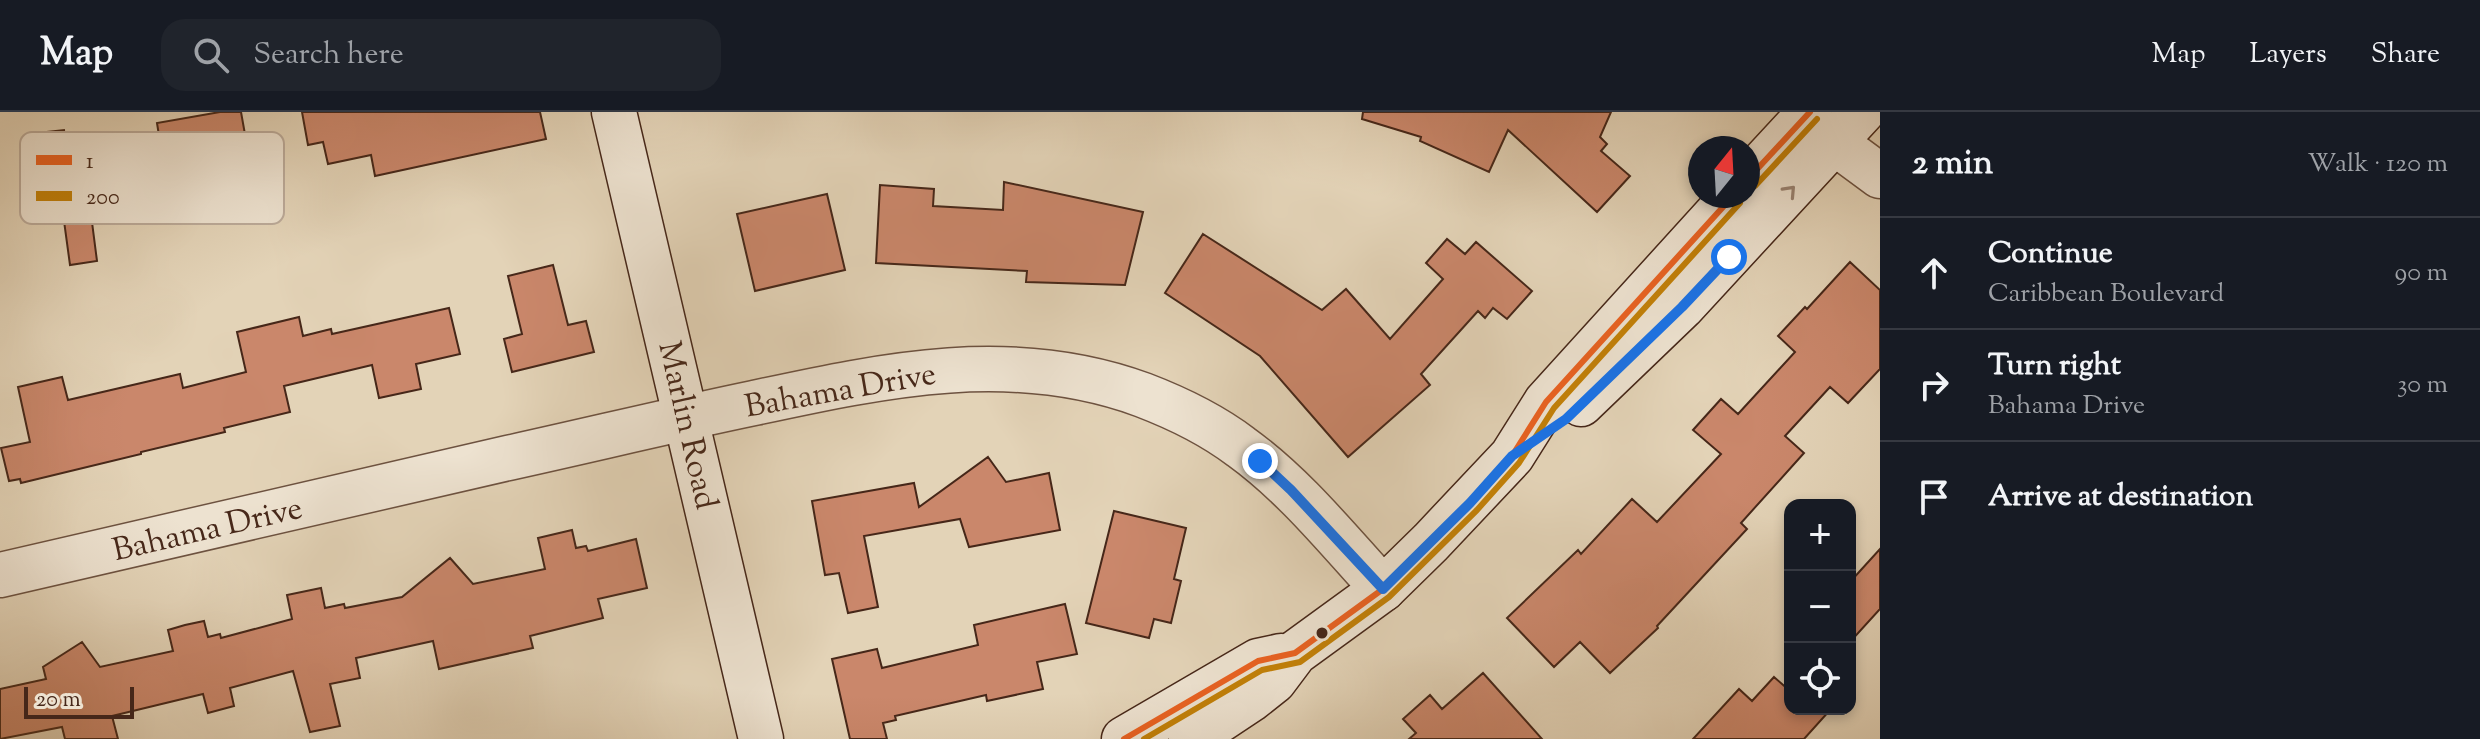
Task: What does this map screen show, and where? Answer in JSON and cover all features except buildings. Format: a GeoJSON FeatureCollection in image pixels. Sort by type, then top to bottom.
{"type":"FeatureCollection","features":[{"type":"Feature","properties":{"kind":"street","name":"Marlin Road"},"geometry":{"type":"LineString","coordinates":[[614,112],[761,739]]}},
{"type":"Feature","properties":{"kind":"street"},"geometry":{"type":"LineString","coordinates":[[1820,120],[1880,176]]}},
{"type":"Feature","properties":{"kind":"street"},"geometry":{"type":"LineString","coordinates":[[1760,169],[1820,120]]}},
{"type":"Feature","properties":{"kind":"street"},"geometry":{"type":"LineString","coordinates":[[1512,456],[1566,419],[1682,307],[1820,120]]}},
{"type":"Feature","properties":{"kind":"street"},"geometry":{"type":"LineString","coordinates":[[1191,739],[1250,700],[1274,681],[1295,653],[1383,589],[1470,503],[1512,456],[1546,402],[1722,208]]}},
{"type":"Feature","properties":{"kind":"street","name":"Bahama Drive"},"geometry":{"type":"LineString","coordinates":[[0,575],[687,417],[883,376],[1006,369],[1066,374],[1093,380],[1145,396],[1211,427],[1240,445],[1291,490],[1383,589]]}},
{"type":"Feature","properties":{"kind":"street"},"geometry":{"type":"LineString","coordinates":[[1124,739],[1258,661],[1295,653]]}},
{"type":"Feature","properties":{"kind":"transit line","name":"1"},"geometry":{"type":"LineString","coordinates":[[1760,166],[1810,112]]}},
{"type":"Feature","properties":{"kind":"transit line","name":"200"},"geometry":{"type":"LineString","coordinates":[[1760,181],[1817,119]]}},
{"type":"Feature","properties":{"kind":"transit line","name":"1"},"geometry":{"type":"LineString","coordinates":[[1124,739],[1258,661],[1295,653],[1383,589],[1470,503],[1512,456],[1546,402],[1722,208]]}},
{"type":"Feature","properties":{"kind":"transit line","name":"200"},"geometry":{"type":"LineString","coordinates":[[1144,739],[1262,670],[1300,662],[1389,597],[1477,510],[1519,463],[1554,408],[1735,208]]}},
{"type":"Feature","properties":{"kind":"route"},"geometry":{"type":"LineString","coordinates":[[1260,461],[1383,589],[1470,503],[1512,456],[1566,419],[1729,257]]}}]}
